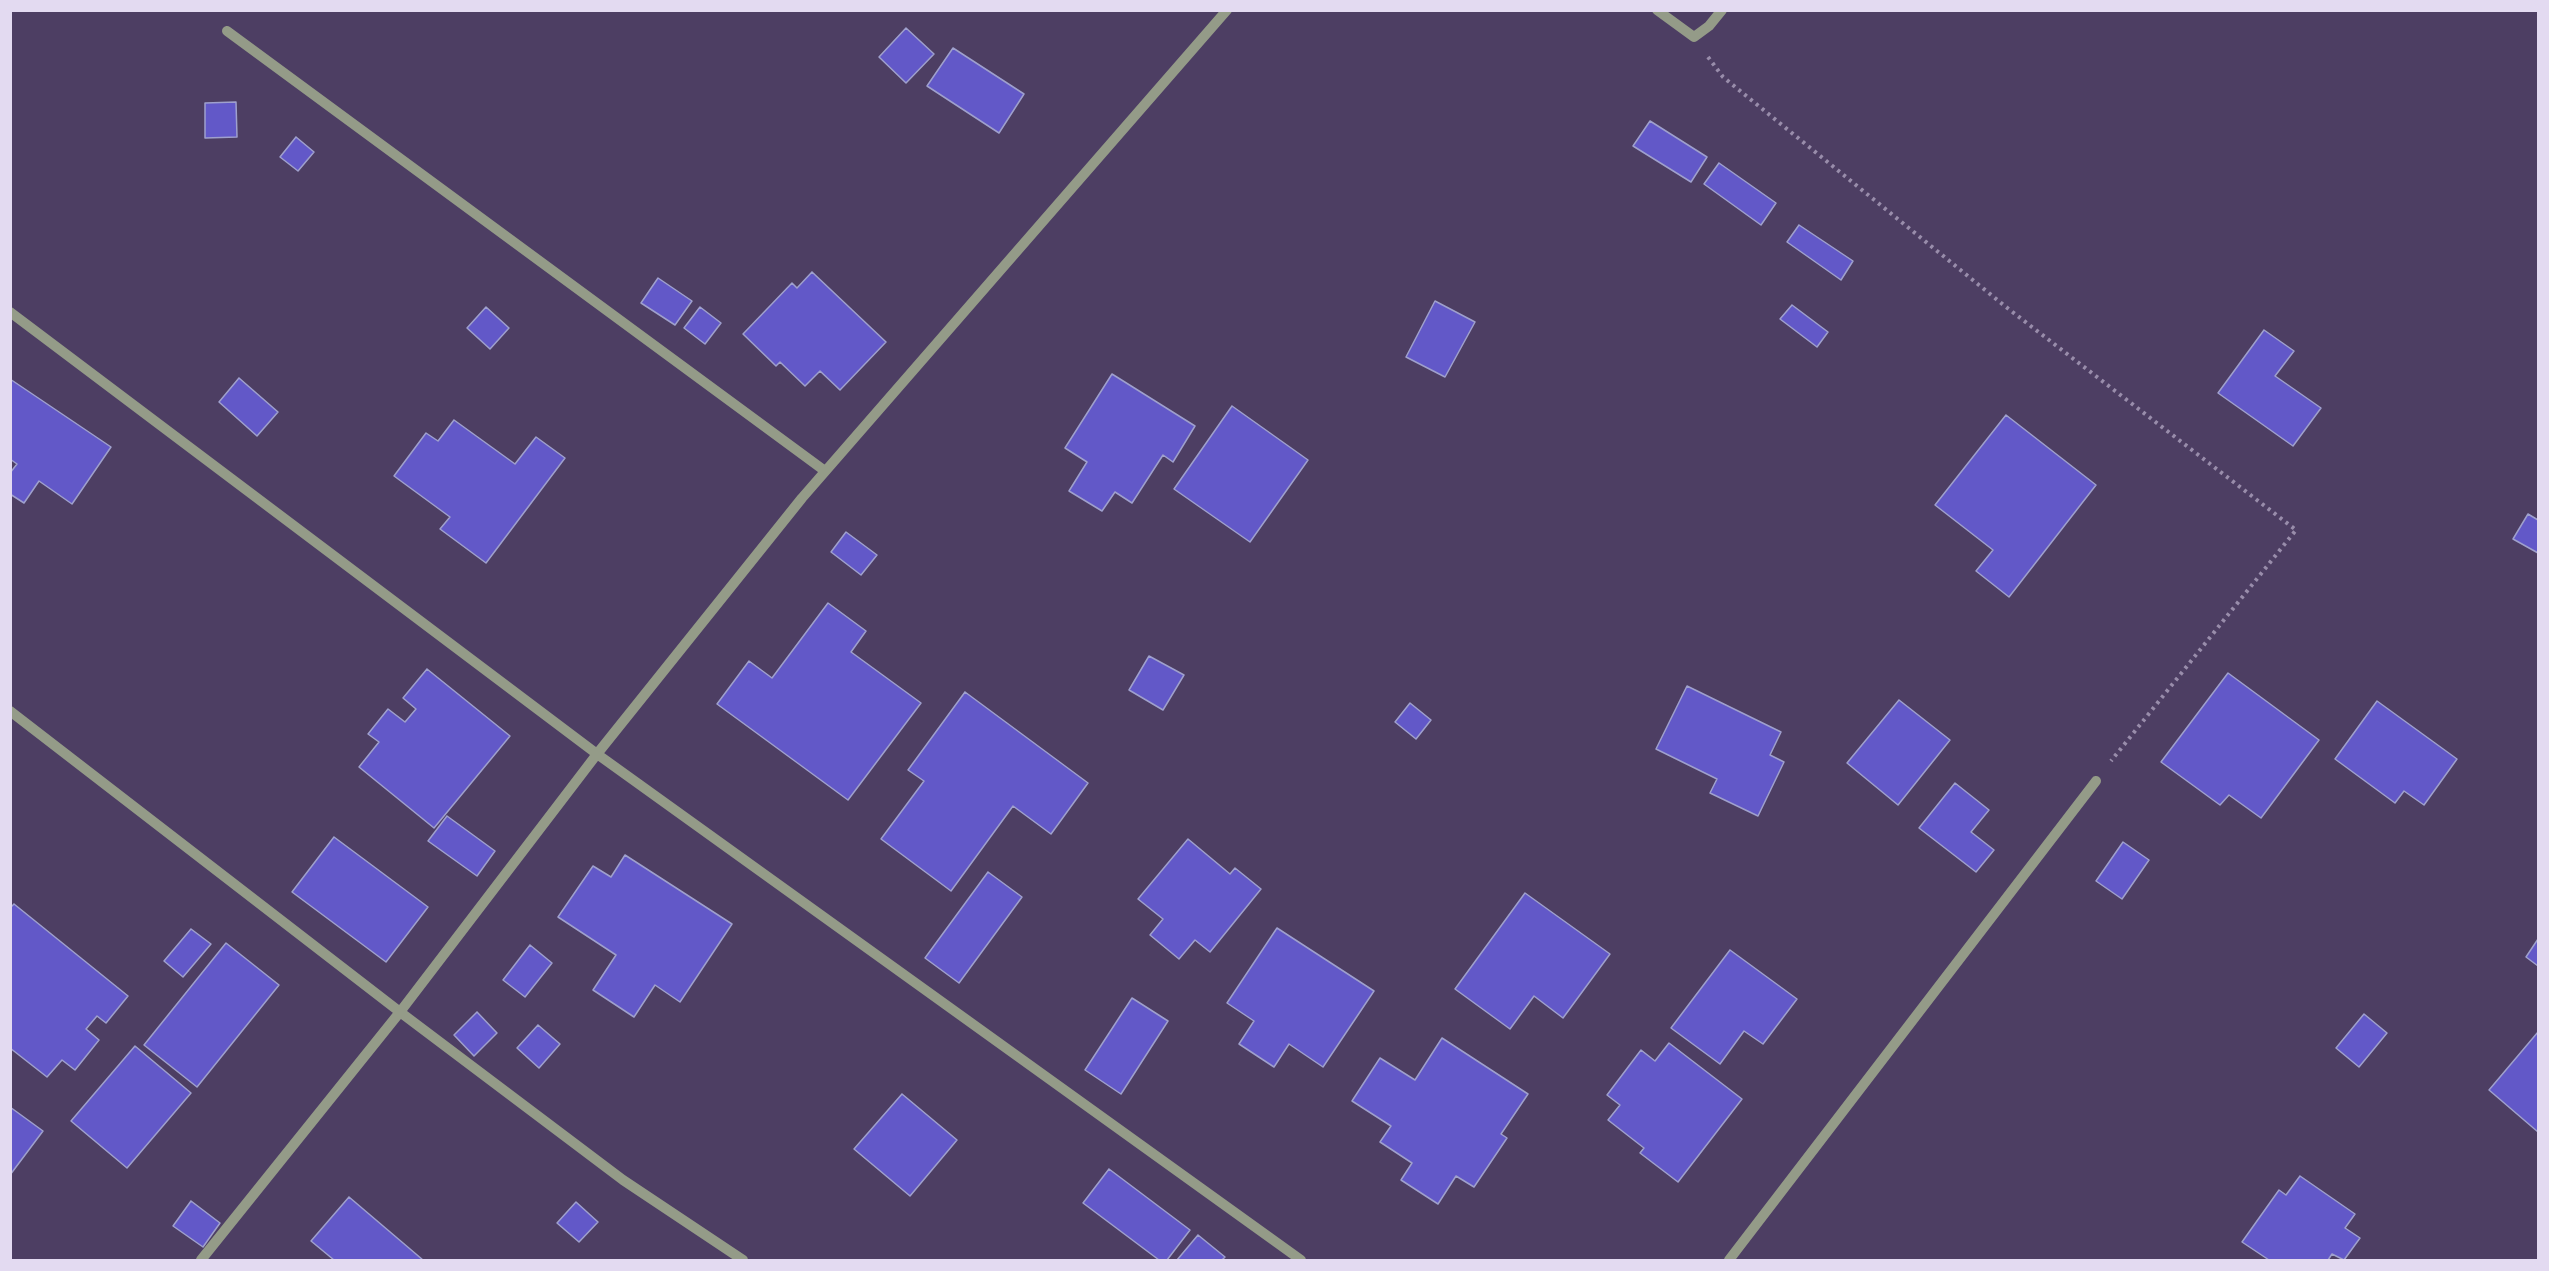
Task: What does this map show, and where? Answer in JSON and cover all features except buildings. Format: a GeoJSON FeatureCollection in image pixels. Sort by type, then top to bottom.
{"type":"FeatureCollection","features":[{"type":"Feature","properties":{"kind":"street"},"geometry":{"type":"LineString","coordinates":[[201,1260],[400,1012],[597,754],[825,471],[1227,10]]}},
{"type":"Feature","properties":{"kind":"street"},"geometry":{"type":"LineString","coordinates":[[1657,10],[1694,38],[1722,10]]}},
{"type":"Feature","properties":{"kind":"street"},"geometry":{"type":"LineString","coordinates":[[227,31],[825,471]]}},
{"type":"Feature","properties":{"kind":"street"},"geometry":{"type":"LineString","coordinates":[[10,312],[597,754],[1301,1260]]}},
{"type":"Feature","properties":{"kind":"street"},"geometry":{"type":"LineString","coordinates":[[10,711],[400,1012],[623,1180],[743,1260]]}},
{"type":"Feature","properties":{"kind":"street"},"geometry":{"type":"LineString","coordinates":[[1729,1260],[2096,781]]}},
{"type":"Feature","properties":{"kind":"path"},"geometry":{"type":"LineString","coordinates":[[1694,38],[1724,77],[2006,307],[2296,530],[2096,781]]}}]}
